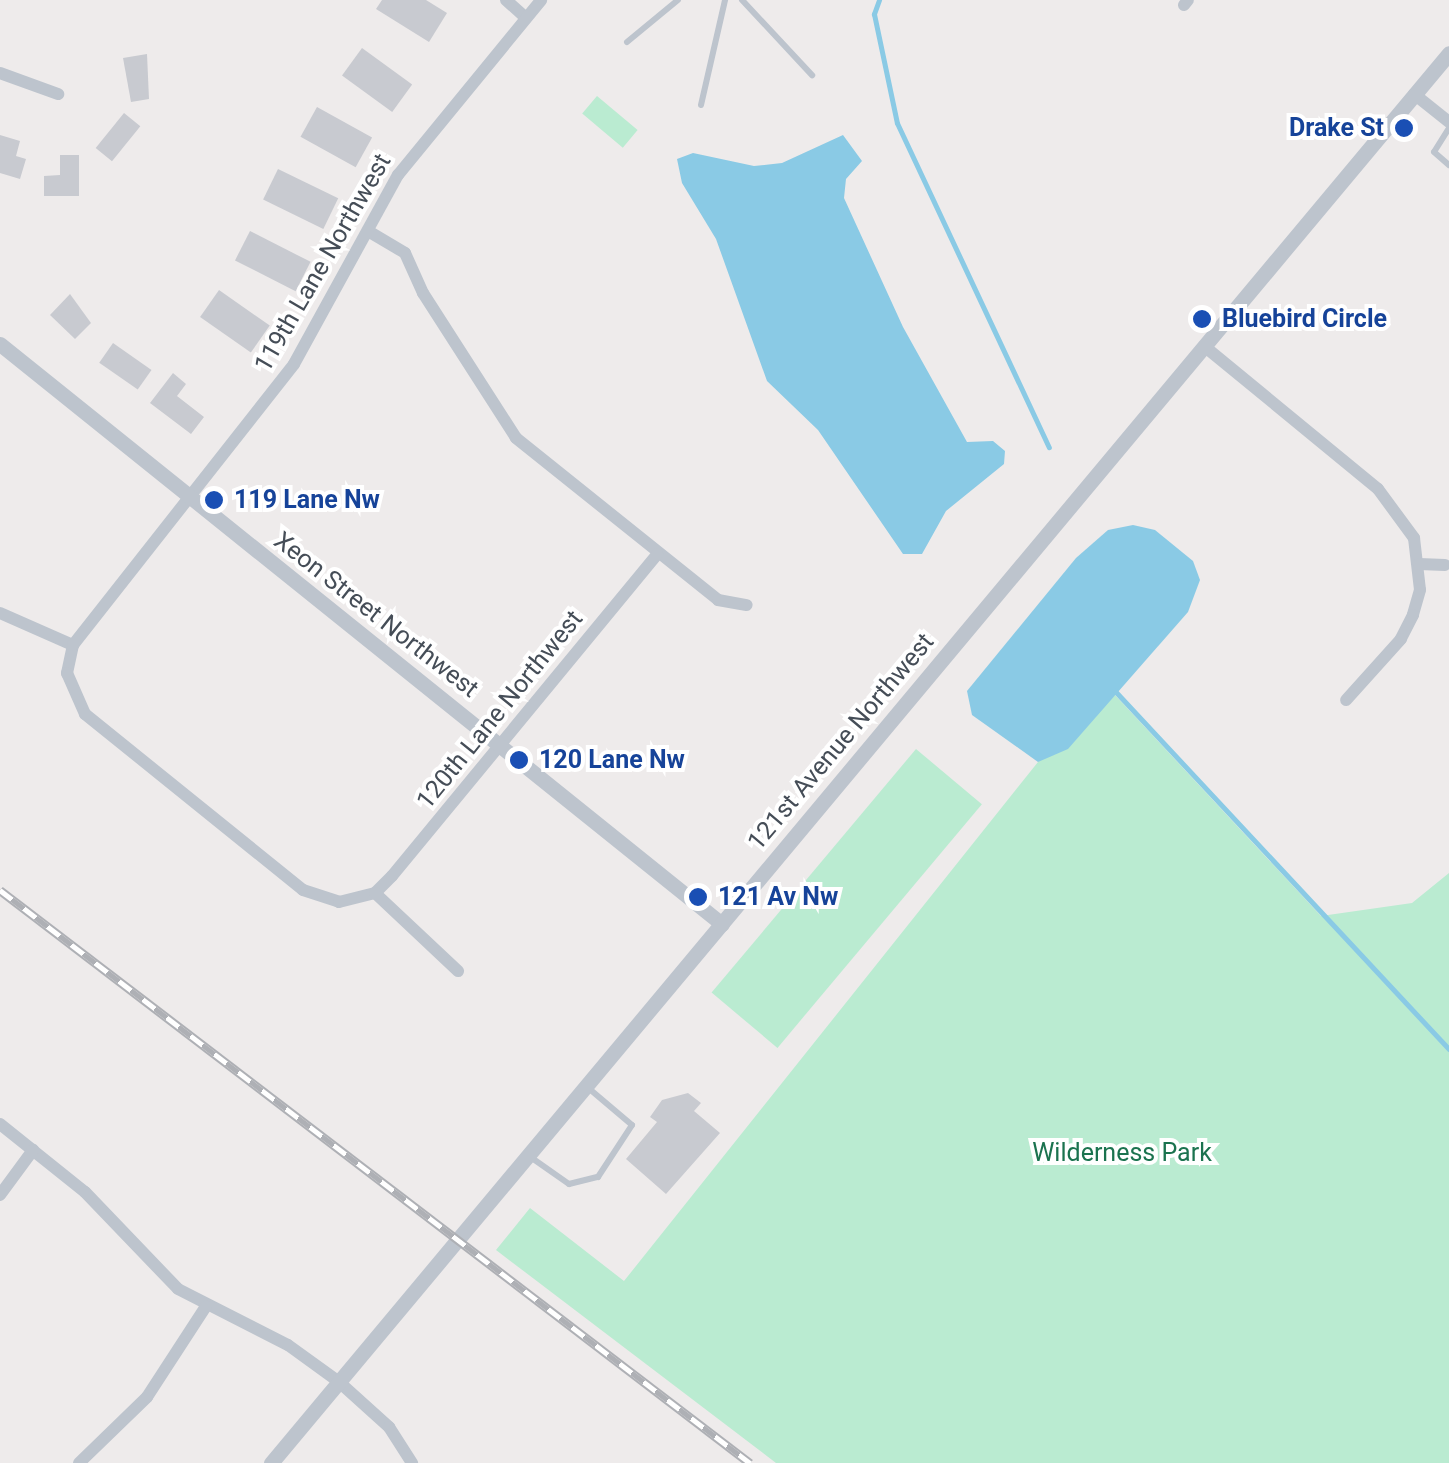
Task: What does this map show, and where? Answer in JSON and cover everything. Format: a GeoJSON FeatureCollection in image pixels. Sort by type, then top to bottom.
{"type":"FeatureCollection","features":[{"type":"Feature","properties":{"kind":"street"},"geometry":{"type":"LineString","coordinates":[[506,0],[526,18]]}},
{"type":"Feature","properties":{"kind":"street","name":"119th Lane Northwest"},"geometry":{"type":"LineString","coordinates":[[73,645],[294,364],[420,143],[541,0]]}},
{"type":"Feature","properties":{"kind":"street","name":"121st Avenue Northwest"},"geometry":{"type":"LineString","coordinates":[[271,1463],[1449,53]]}},
{"type":"Feature","properties":{"kind":"street"},"geometry":{"type":"LineString","coordinates":[[0,72],[58,94]]}},
{"type":"Feature","properties":{"kind":"street"},"geometry":{"type":"LineString","coordinates":[[1414,94],[1449,125]]}},
{"type":"Feature","properties":{"kind":"street"},"geometry":{"type":"LineString","coordinates":[[368,231],[404,253],[423,294],[516,438],[718,600],[748,605]]}},
{"type":"Feature","properties":{"kind":"street","name":"Xeon Street Northwest"},"geometry":{"type":"LineString","coordinates":[[0,344],[722,924]]}},
{"type":"Feature","properties":{"kind":"street"},"geometry":{"type":"LineString","coordinates":[[1204,346],[1391,503],[1414,538],[1420,590],[1402,640],[1346,700]]}},
{"type":"Feature","properties":{"kind":"street","name":"120th Lane Northwest"},"geometry":{"type":"LineString","coordinates":[[375,893],[657,554]]}},
{"type":"Feature","properties":{"kind":"street"},"geometry":{"type":"LineString","coordinates":[[1420,564],[1445,565]]}},
{"type":"Feature","properties":{"kind":"street"},"geometry":{"type":"LineString","coordinates":[[0,612],[73,645],[67,673],[85,714],[302,890],[339,902],[375,893],[458,971]]}},
{"type":"Feature","properties":{"kind":"street"},"geometry":{"type":"LineString","coordinates":[[0,1124],[85,1192],[178,1289],[288,1345],[338,1381],[389,1427],[412,1463]]}},
{"type":"Feature","properties":{"kind":"street"},"geometry":{"type":"LineString","coordinates":[[0,1195],[33,1150]]}},
{"type":"Feature","properties":{"kind":"street"},"geometry":{"type":"LineString","coordinates":[[79,1463],[147,1398],[206,1306]]}},
{"type":"Feature","properties":{"kind":"lane"},"geometry":{"type":"LineString","coordinates":[[627,42],[678,0]]}},
{"type":"Feature","properties":{"kind":"lane"},"geometry":{"type":"LineString","coordinates":[[701,105],[724,0]]}},
{"type":"Feature","properties":{"kind":"lane"},"geometry":{"type":"LineString","coordinates":[[742,0],[812,76]]}},
{"type":"Feature","properties":{"kind":"lane"},"geometry":{"type":"LineString","coordinates":[[1449,125],[1434,152],[1449,165]]}},
{"type":"Feature","properties":{"kind":"lane"},"geometry":{"type":"LineString","coordinates":[[528,1155],[568,1184],[598,1177],[632,1125],[585,1086]]}},
{"type":"Feature","properties":{"kind":"green space"},"geometry":{"type":"Polygon","coordinates":[[[597,96],[638,130],[623,148],[582,114],[597,96]]]}},
{"type":"Feature","properties":{"kind":"green space","name":"Wilderness Park"},"geometry":{"type":"Polygon","coordinates":[[[1115,695],[1321,916],[1412,903],[1449,873],[1449,1463],[776,1463],[496,1250],[530,1208],[624,1281],[1038,762],[1115,695]]]}},
{"type":"Feature","properties":{"kind":"green space"},"geometry":{"type":"Polygon","coordinates":[[[916,749],[982,804],[777,1048],[712,993],[916,749]]]}},
{"type":"Feature","properties":{"kind":"water"},"geometry":{"type":"Polygon","coordinates":[[[843,135],[862,161],[846,179],[844,198],[903,327],[967,442],[993,441],[1005,451],[1004,464],[946,511],[922,554],[903,554],[818,430],[767,381],[716,239],[682,183],[677,159],[693,153],[754,166],[782,163],[843,135]]]}},
{"type":"Feature","properties":{"kind":"water"},"geometry":{"type":"Polygon","coordinates":[[[1133,525],[1155,530],[1193,561],[1200,580],[1188,612],[1068,749],[1038,762],[972,715],[967,691],[1076,558],[1108,530],[1133,525]]]}},
{"type":"Feature","properties":{"kind":"building"},"geometry":{"type":"Polygon","coordinates":[[[382,0],[426,0],[447,13],[429,42],[376,9],[382,0]]]}},
{"type":"Feature","properties":{"kind":"building"},"geometry":{"type":"Polygon","coordinates":[[[362,48],[412,84],[392,112],[342,76],[362,48]]]}},
{"type":"Feature","properties":{"kind":"building"},"geometry":{"type":"Polygon","coordinates":[[[147,54],[149,99],[131,102],[123,58],[147,54]]]}},
{"type":"Feature","properties":{"kind":"building"},"geometry":{"type":"Polygon","coordinates":[[[317,107],[372,138],[356,167],[301,137],[317,107]]]}},
{"type":"Feature","properties":{"kind":"building"},"geometry":{"type":"Polygon","coordinates":[[[124,113],[140,126],[112,161],[96,148],[124,113]]]}},
{"type":"Feature","properties":{"kind":"building"},"geometry":{"type":"Polygon","coordinates":[[[0,135],[20,141],[16,156],[26,159],[20,179],[0,173],[0,135]]]}},
{"type":"Feature","properties":{"kind":"building"},"geometry":{"type":"Polygon","coordinates":[[[60,155],[79,155],[79,196],[44,196],[44,176],[60,175],[60,155]]]}},
{"type":"Feature","properties":{"kind":"building"},"geometry":{"type":"Polygon","coordinates":[[[278,169],[338,198],[323,229],[263,200],[278,169]]]}},
{"type":"Feature","properties":{"kind":"building"},"geometry":{"type":"Polygon","coordinates":[[[250,231],[311,262],[296,291],[235,260],[250,231]]]}},
{"type":"Feature","properties":{"kind":"building"},"geometry":{"type":"Polygon","coordinates":[[[219,290],[270,326],[251,353],[200,317],[219,290]]]}},
{"type":"Feature","properties":{"kind":"building"},"geometry":{"type":"Polygon","coordinates":[[[70,294],[91,323],[75,339],[50,315],[70,294]]]}},
{"type":"Feature","properties":{"kind":"building"},"geometry":{"type":"Polygon","coordinates":[[[113,343],[152,370],[138,390],[99,363],[113,343]]]}},
{"type":"Feature","properties":{"kind":"building"},"geometry":{"type":"Polygon","coordinates":[[[173,373],[186,384],[177,396],[204,417],[191,434],[150,403],[173,373]]]}},
{"type":"Feature","properties":{"kind":"building"},"geometry":{"type":"Polygon","coordinates":[[[688,1093],[701,1103],[694,1111],[720,1133],[666,1194],[626,1159],[657,1122],[650,1117],[662,1100],[688,1093]]]}},
{"type":"Feature","properties":{"kind":"waterway"},"geometry":{"type":"LineString","coordinates":[[879,0],[874,14],[897,123],[1049,447]]}},
{"type":"Feature","properties":{"kind":"waterway"},"geometry":{"type":"LineString","coordinates":[[1114,690],[1449,1049]]}},
{"type":"Feature","properties":{"kind":"railway"},"geometry":{"type":"LineString","coordinates":[[0,890],[750,1463]]}},
{"type":"Feature","properties":{"kind":"place","name":"Drake St"},"geometry":{"type":"Point","coordinates":[1404,128]}},
{"type":"Feature","properties":{"kind":"place","name":"Bluebird Circle"},"geometry":{"type":"Point","coordinates":[1202,319]}},
{"type":"Feature","properties":{"kind":"place","name":"119 Lane Nw"},"geometry":{"type":"Point","coordinates":[214,500]}},
{"type":"Feature","properties":{"kind":"place","name":"120 Lane Nw"},"geometry":{"type":"Point","coordinates":[519,760]}},
{"type":"Feature","properties":{"kind":"place","name":"121 Av Nw"},"geometry":{"type":"Point","coordinates":[698,897]}}]}
